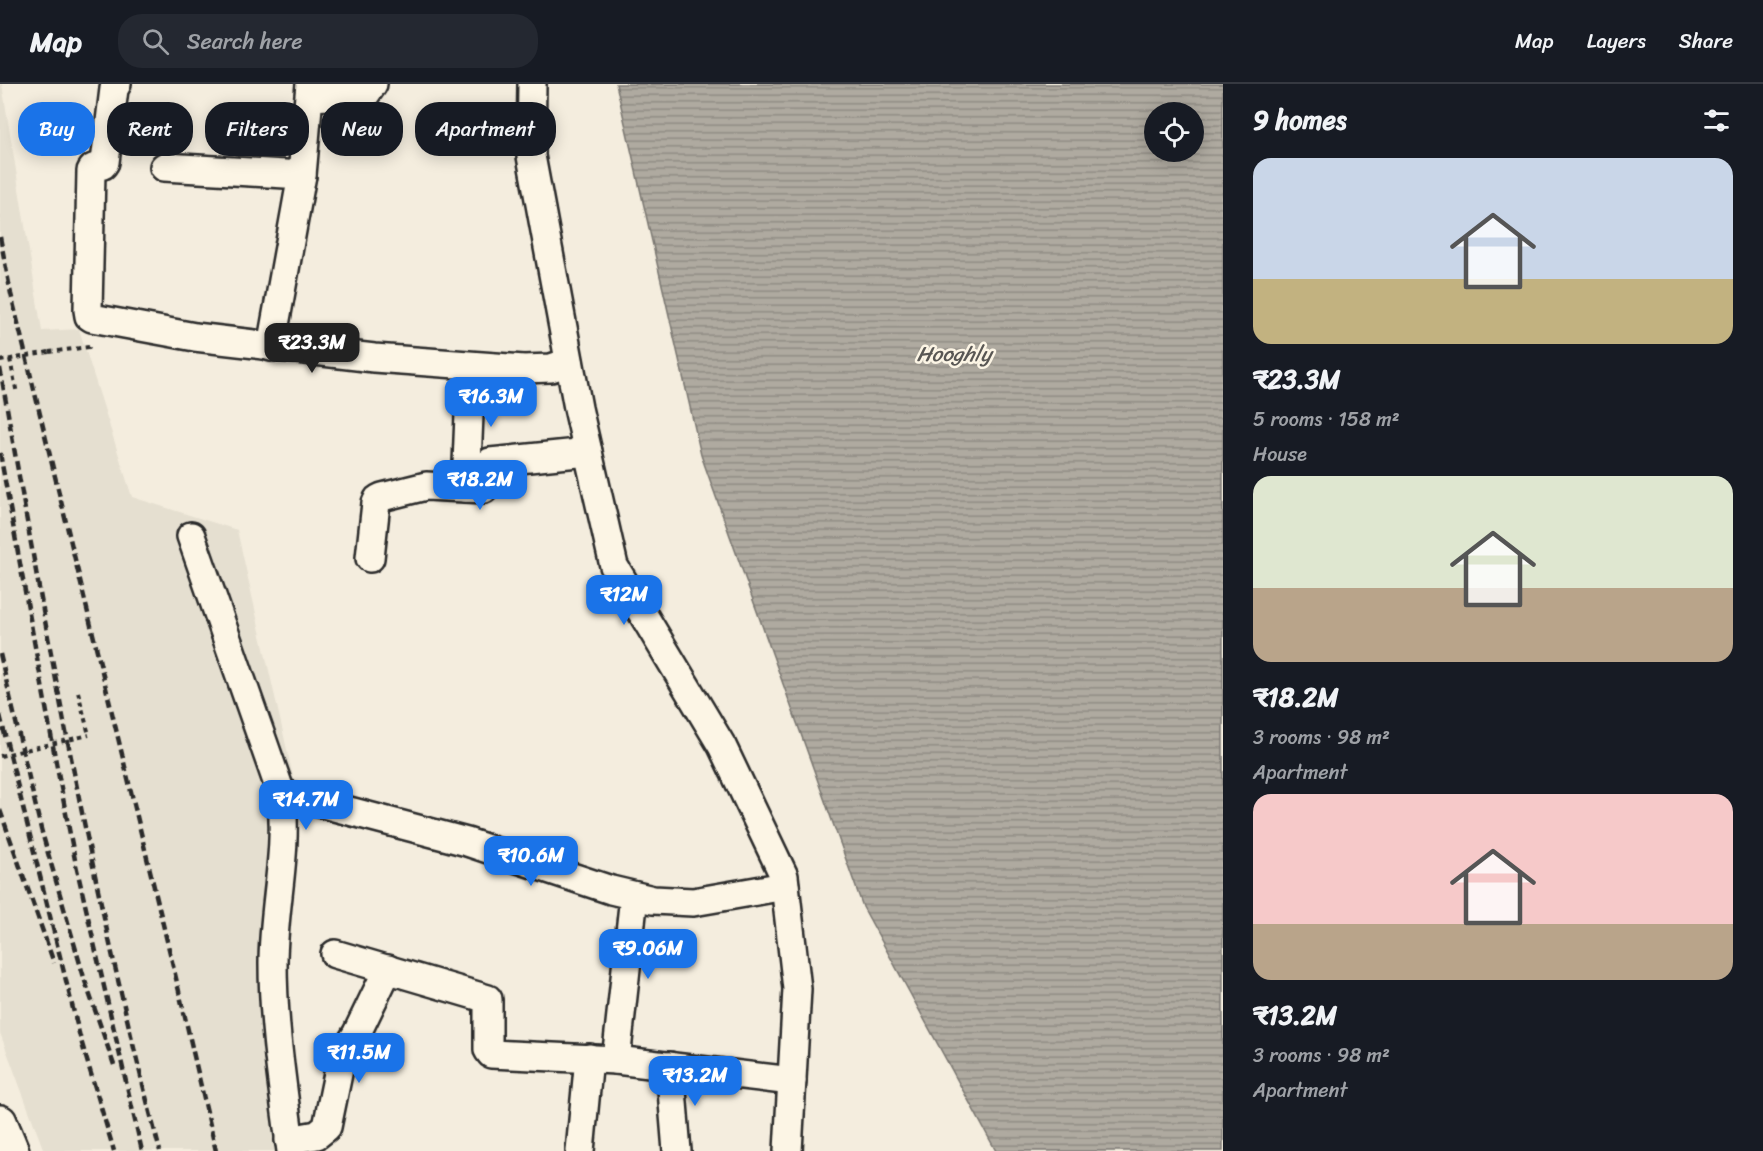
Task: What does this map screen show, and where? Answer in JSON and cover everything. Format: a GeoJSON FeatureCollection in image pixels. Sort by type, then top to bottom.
{"type":"FeatureCollection","features":[{"type":"Feature","properties":{"kind":"street"},"geometry":{"type":"LineString","coordinates":[[117,84],[114,89],[105,162],[91,171],[88,310],[92,318],[195,337],[271,347],[471,366],[533,369],[551,368],[569,362]]}},
{"type":"Feature","properties":{"kind":"street"},"geometry":{"type":"LineString","coordinates":[[271,347],[302,175],[310,91],[366,94],[373,84]]}},
{"type":"Feature","properties":{"kind":"street"},"geometry":{"type":"LineString","coordinates":[[532,84],[531,156],[569,362],[614,566],[722,746],[784,876],[797,989],[788,1151]]}},
{"type":"Feature","properties":{"kind":"street"},"geometry":{"type":"LineString","coordinates":[[164,167],[302,175]]}},
{"type":"Feature","properties":{"kind":"street"},"geometry":{"type":"LineString","coordinates":[[466,488],[471,366]]}},
{"type":"Feature","properties":{"kind":"street"},"geometry":{"type":"LineString","coordinates":[[370,558],[378,499],[426,486],[485,488],[487,465],[490,462],[588,452]]}},
{"type":"Feature","properties":{"kind":"street"},"geometry":{"type":"LineString","coordinates":[[191,536],[281,793],[284,813],[273,960],[275,1026],[290,1146],[323,1132],[327,1127],[340,1059],[357,1033],[387,969]]}},
{"type":"Feature","properties":{"kind":"street"},"geometry":{"type":"LineString","coordinates":[[281,793],[467,842],[611,890],[653,900],[693,902],[786,886]]}},
{"type":"Feature","properties":{"kind":"street"},"geometry":{"type":"LineString","coordinates":[[616,1060],[634,896]]}},
{"type":"Feature","properties":{"kind":"street"},"geometry":{"type":"LineString","coordinates":[[335,954],[488,999],[488,1050],[491,1054],[616,1060],[792,1081]]}},
{"type":"Feature","properties":{"kind":"street"},"geometry":{"type":"LineString","coordinates":[[580,1151],[589,1058]]}},
{"type":"Feature","properties":{"kind":"street"},"geometry":{"type":"LineString","coordinates":[[670,1066],[677,1151]]}},
{"type":"Feature","properties":{"kind":"path"},"geometry":{"type":"LineString","coordinates":[[0,361],[89,347],[92,318]]}},
{"type":"Feature","properties":{"kind":"path"},"geometry":{"type":"LineString","coordinates":[[10,359],[17,394]]}},
{"type":"Feature","properties":{"kind":"path"},"geometry":{"type":"LineString","coordinates":[[0,756],[89,735],[78,692]]}},
{"type":"Feature","properties":{"kind":"shaded area"},"geometry":{"type":"Polygon","coordinates":[[[0,84],[2,84],[42,331],[79,329],[132,497],[237,530],[295,785],[270,1024],[275,1137],[278,1151],[44,1151],[0,1033],[0,84]]]}},
{"type":"Feature","properties":{"kind":"water","name":"Hooghly"},"geometry":{"type":"Polygon","coordinates":[[[616,84],[1223,84],[1223,1151],[996,1151],[863,907],[701,455],[616,84]]]}},
{"type":"Feature","properties":{"kind":"railway"},"geometry":{"type":"LineString","coordinates":[[0,237],[11,294],[216,1151]]}},
{"type":"Feature","properties":{"kind":"railway"},"geometry":{"type":"LineString","coordinates":[[0,368],[53,663],[92,859],[135,1054],[160,1151]]}},
{"type":"Feature","properties":{"kind":"railway"},"geometry":{"type":"LineString","coordinates":[[0,453],[76,865],[142,1151]]}},
{"type":"Feature","properties":{"kind":"railway"},"geometry":{"type":"LineString","coordinates":[[0,654],[41,829],[85,981],[114,1065]]}},
{"type":"Feature","properties":{"kind":"railway"},"geometry":{"type":"LineString","coordinates":[[0,715],[80,1037],[114,1151]]}},
{"type":"Feature","properties":{"kind":"railway"},"geometry":{"type":"LineString","coordinates":[[0,810],[54,963]]}}]}
